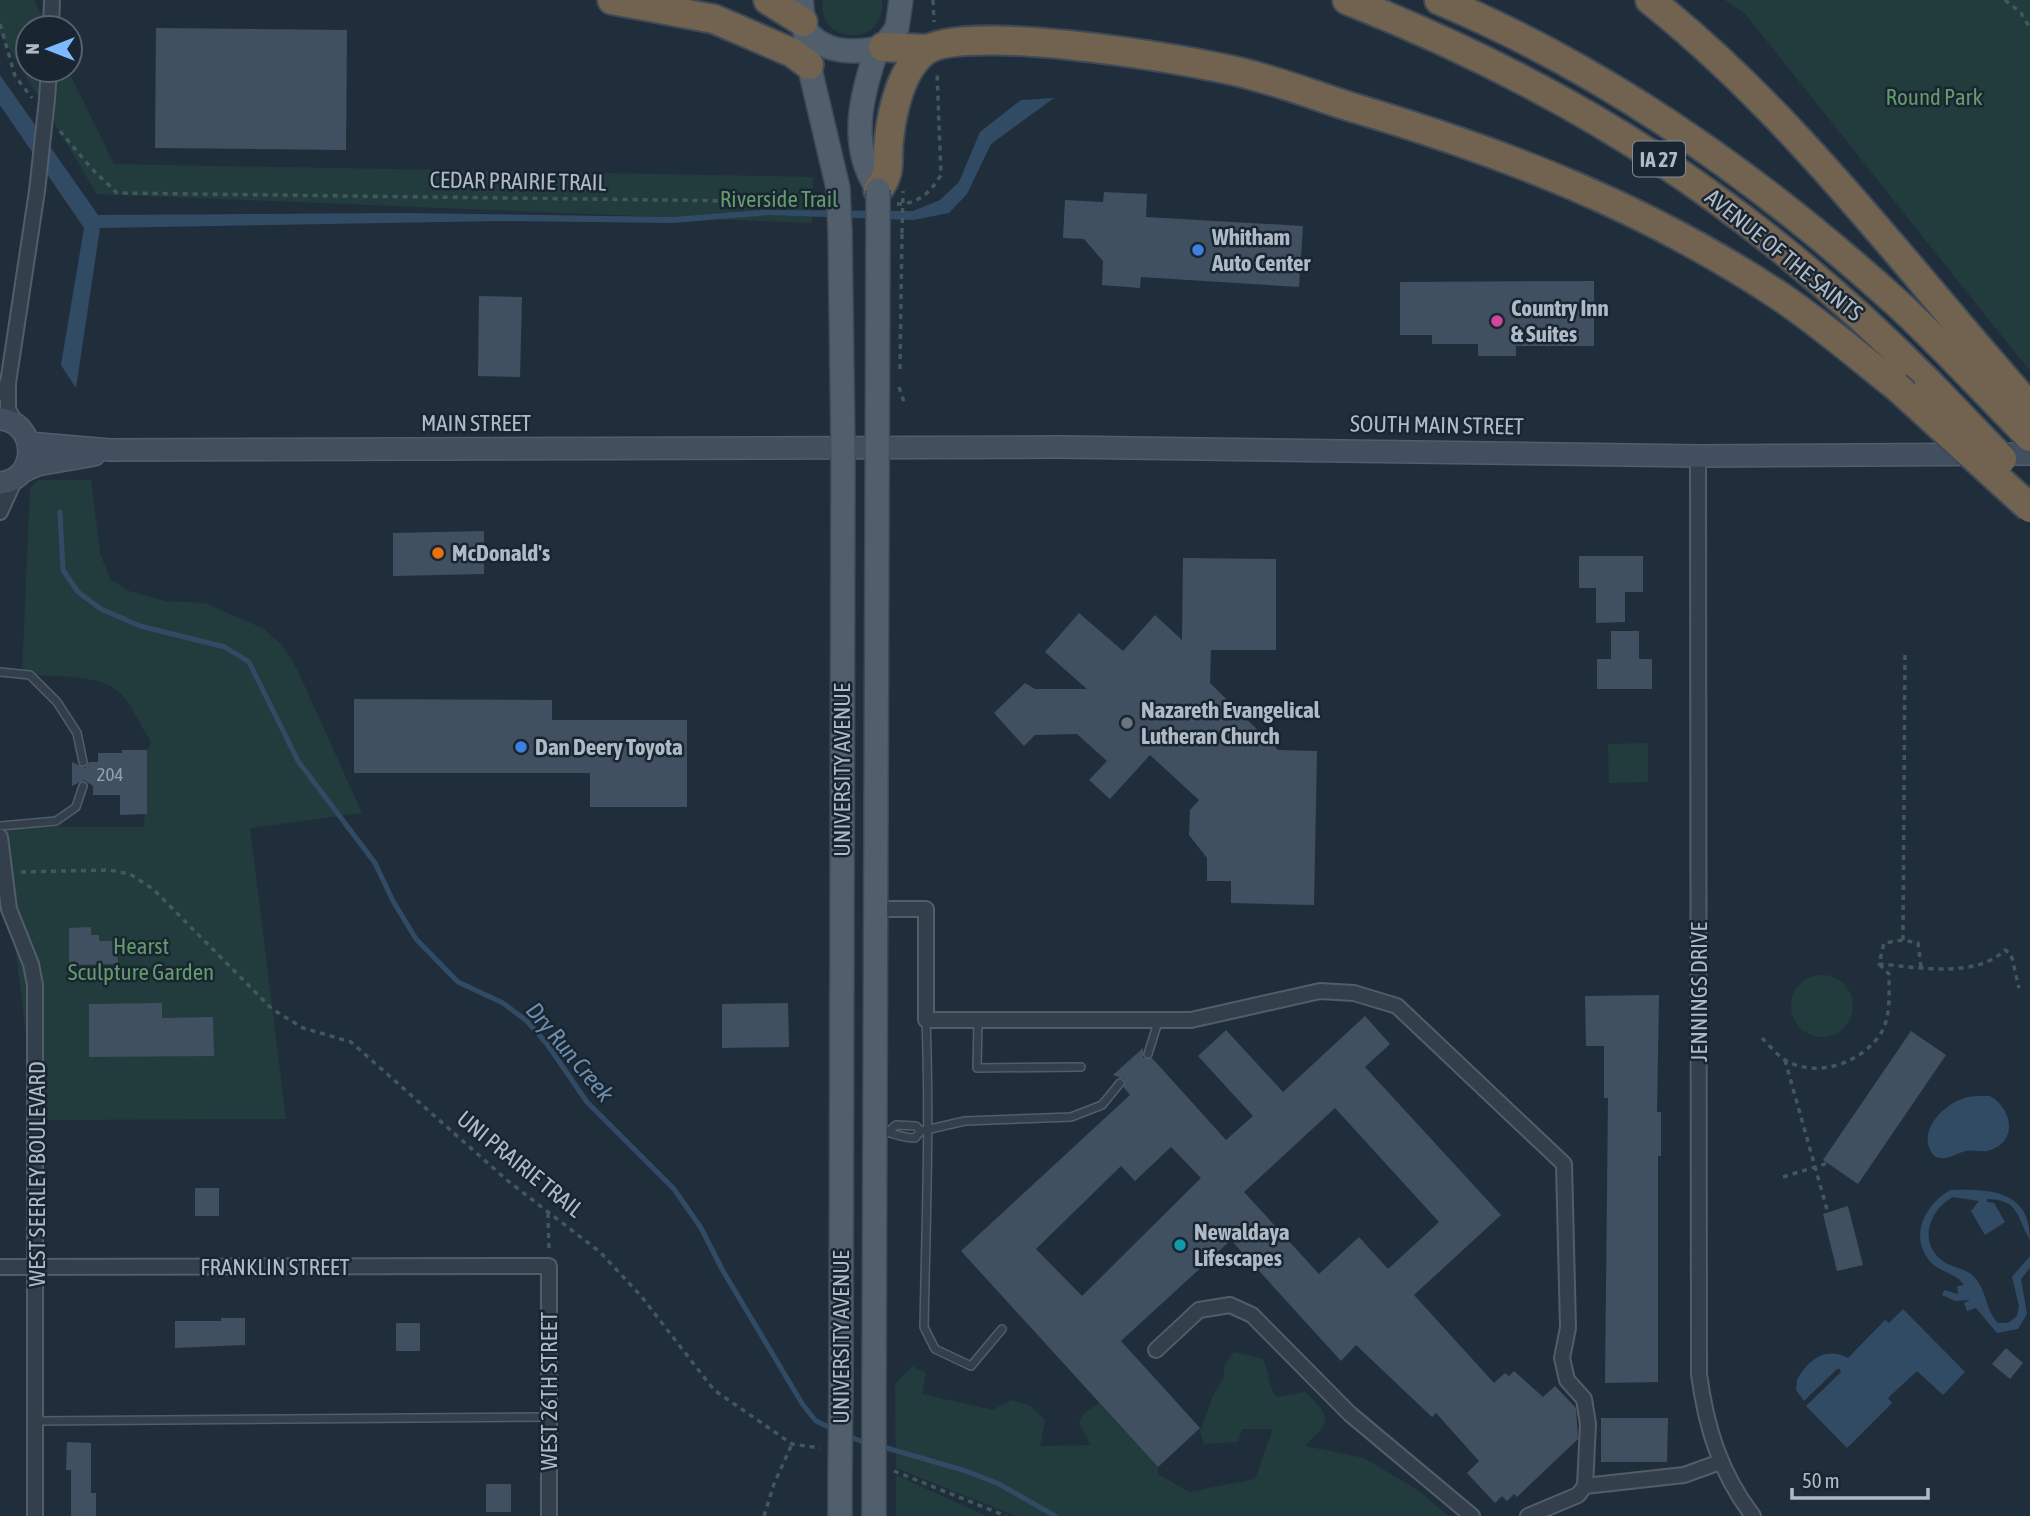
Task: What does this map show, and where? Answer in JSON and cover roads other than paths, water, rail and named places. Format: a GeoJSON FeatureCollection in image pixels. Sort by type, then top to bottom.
{"type":"FeatureCollection","features":[{"type":"Feature","properties":{"kind":"highway"},"geometry":{"type":"LineString","coordinates":[[612,0],[714,19],[793,52],[810,65]]}},
{"type":"Feature","properties":{"kind":"highway"},"geometry":{"type":"LineString","coordinates":[[768,0],[803,16]]}},
{"type":"Feature","properties":{"kind":"highway","name":"AVENUE OF THE SAINTS"},"geometry":{"type":"LineString","coordinates":[[1348,0],[1448,40],[1557,96],[1610,126],[1741,216],[1835,292],[1929,383],[2030,488]]}},
{"type":"Feature","properties":{"kind":"highway","name":"AVENUE OF THE SAINTS"},"geometry":{"type":"LineString","coordinates":[[1439,0],[1577,68],[1703,145],[1853,265],[1948,351],[1994,384],[2030,437]]}},
{"type":"Feature","properties":{"kind":"highway"},"geometry":{"type":"LineString","coordinates":[[1650,0],[1716,55],[1801,139],[1994,384],[2030,407]]}},
{"type":"Feature","properties":{"kind":"highway"},"geometry":{"type":"LineString","coordinates":[[880,48],[931,48],[1010,39],[1135,52],[1238,72],[1445,134],[1544,170],[1633,212],[1713,255],[1782,298],[1896,386],[2030,508]]}},
{"type":"Feature","properties":{"kind":"highway"},"geometry":{"type":"LineString","coordinates":[[892,195],[888,177],[888,141],[895,108],[911,65],[931,48]]}},
{"type":"Feature","properties":{"kind":"main road","name":"UNIVERSITY AVENUE"},"geometry":{"type":"LineString","coordinates":[[874,1516],[881,1476],[874,1394],[882,1131],[876,909],[878,232],[892,195],[865,171],[859,117],[862,94],[880,48],[897,27],[901,0]]}},
{"type":"Feature","properties":{"kind":"main road","name":"UNIVERSITY AVENUE"},"geometry":{"type":"LineString","coordinates":[[803,16],[840,231],[843,448],[840,1516]]}},
{"type":"Feature","properties":{"kind":"main road"},"geometry":{"type":"LineString","coordinates":[[803,16],[811,38],[841,51],[880,48]]}},
{"type":"Feature","properties":{"kind":"street"},"geometry":{"type":"LineString","coordinates":[[0,512],[13,478],[31,451],[24,431],[8,421],[4,388],[37,191],[41,100],[45,84]]}},
{"type":"Feature","properties":{"kind":"street","name":"MAIN STREET"},"geometry":{"type":"LineString","coordinates":[[28,443],[110,450],[843,448]]}},
{"type":"Feature","properties":{"kind":"street","name":"SOUTH MAIN STREET"},"geometry":{"type":"LineString","coordinates":[[843,448],[1347,449],[1698,456],[2030,453]]}},
{"type":"Feature","properties":{"kind":"street","name":"MAIN STREET"},"geometry":{"type":"LineString","coordinates":[[13,478],[37,465],[110,450]]}},
{"type":"Feature","properties":{"kind":"street","name":"JENNINGS DRIVE"},"geometry":{"type":"LineString","coordinates":[[1698,456],[1699,1374],[1705,1415],[1720,1462],[1753,1516]]}},
{"type":"Feature","properties":{"kind":"street","name":"WEST SEERLEY BOULEVARD"},"geometry":{"type":"LineString","coordinates":[[0,837],[9,909],[31,964],[35,985],[35,1516]]}},
{"type":"Feature","properties":{"kind":"street"},"geometry":{"type":"LineString","coordinates":[[876,909],[926,909],[926,1020],[1191,1020],[1320,991],[1354,993],[1396,1006],[1564,1164],[1568,1328],[1563,1358],[1567,1380],[1584,1399],[1588,1424],[1585,1486],[1578,1495],[1528,1516]]}},
{"type":"Feature","properties":{"kind":"street","name":"FRANKLIN STREET"},"geometry":{"type":"LineString","coordinates":[[0,1267],[550,1266]]}},
{"type":"Feature","properties":{"kind":"street","name":"WEST 26TH STREET"},"geometry":{"type":"LineString","coordinates":[[549,1516],[550,1266]]}},
{"type":"Feature","properties":{"kind":"street"},"geometry":{"type":"LineString","coordinates":[[1156,1350],[1199,1310],[1230,1305],[1252,1315],[1349,1414],[1472,1516]]}},
{"type":"Feature","properties":{"kind":"street"},"geometry":{"type":"LineString","coordinates":[[1585,1486],[1684,1475],[1720,1462]]}},
{"type":"Feature","properties":{"kind":"lane"},"geometry":{"type":"LineString","coordinates":[[0,672],[30,676],[57,702],[77,733],[83,762]]}},
{"type":"Feature","properties":{"kind":"lane"},"geometry":{"type":"LineString","coordinates":[[0,826],[56,821],[76,807],[83,786]]}},
{"type":"Feature","properties":{"kind":"lane"},"geometry":{"type":"LineString","coordinates":[[926,1020],[924,1327],[935,1349],[971,1366],[1002,1329]]}},
{"type":"Feature","properties":{"kind":"lane"},"geometry":{"type":"LineString","coordinates":[[978,1021],[977,1068],[1081,1067]]}},
{"type":"Feature","properties":{"kind":"lane"},"geometry":{"type":"LineString","coordinates":[[1148,1054],[1158,1022]]}},
{"type":"Feature","properties":{"kind":"lane"},"geometry":{"type":"LineString","coordinates":[[882,1131],[897,1138],[915,1138],[926,1131],[965,1121],[1071,1117],[1102,1105],[1120,1083]]}},
{"type":"Feature","properties":{"kind":"lane"},"geometry":{"type":"LineString","coordinates":[[882,1131],[896,1125],[916,1126],[926,1131]]}},
{"type":"Feature","properties":{"kind":"lane"},"geometry":{"type":"LineString","coordinates":[[36,1421],[549,1417]]}},
{"type":"Feature","properties":{"kind":"water"},"geometry":{"type":"Polygon","coordinates":[[[0,75],[98,215],[400,213],[673,217],[762,210],[913,211],[940,200],[959,182],[980,132],[1021,100],[1054,98],[991,144],[967,194],[949,213],[913,220],[769,215],[673,223],[499,221],[100,228],[76,388],[61,365],[84,228],[0,105],[0,75]]]}},
{"type":"Feature","properties":{"kind":"water"},"geometry":{"type":"Polygon","coordinates":[[[1990,1096],[2003,1107],[2009,1122],[2009,1130],[2001,1144],[1986,1151],[1966,1151],[1946,1158],[1934,1156],[1929,1148],[1929,1130],[1939,1115],[1965,1098],[1990,1096]]]}},
{"type":"Feature","properties":{"kind":"water"},"geometry":{"type":"Polygon","coordinates":[[[1950,1190],[1993,1192],[2015,1202],[2023,1211],[2030,1240],[2011,1206],[2006,1202],[1987,1199],[1987,1202],[1994,1203],[2005,1222],[1985,1235],[1971,1211],[1979,1201],[1953,1197],[1945,1202],[1933,1217],[1929,1234],[1933,1251],[1940,1259],[1969,1273],[1978,1281],[1998,1323],[2008,1323],[2017,1316],[2019,1306],[2012,1277],[2030,1256],[2030,1268],[2021,1279],[2027,1314],[2018,1329],[1997,1333],[1976,1308],[1967,1311],[1964,1303],[1970,1300],[1955,1301],[1942,1295],[1944,1290],[1958,1294],[1957,1286],[1964,1285],[1957,1277],[1938,1268],[1929,1260],[1920,1240],[1923,1221],[1928,1212],[1941,1196],[1950,1190]]]}},
{"type":"Feature","properties":{"kind":"water"},"geometry":{"type":"Polygon","coordinates":[[[1903,1309],[1965,1372],[1943,1395],[1917,1371],[1888,1398],[1892,1403],[1847,1448],[1806,1406],[1841,1372],[1840,1369],[1804,1401],[1796,1390],[1797,1380],[1806,1366],[1818,1357],[1832,1354],[1848,1358],[1885,1320],[1889,1323],[1903,1309]]]}},
{"type":"Feature","properties":{"kind":"waterway","name":"Dry Run Creek"},"geometry":{"type":"LineString","coordinates":[[60,512],[63,570],[78,592],[101,609],[140,626],[225,647],[249,662],[298,761],[375,863],[393,901],[416,939],[458,982],[503,1003],[527,1021],[547,1044],[587,1102],[674,1189],[701,1228],[723,1271],[803,1405],[816,1421],[835,1430]]}},
{"type":"Feature","properties":{"kind":"waterway","name":"Dry Run Creek"},"geometry":{"type":"LineString","coordinates":[[847,1436],[867,1443]]}},
{"type":"Feature","properties":{"kind":"waterway","name":"Dry Run Creek"},"geometry":{"type":"LineString","coordinates":[[880,1446],[966,1471],[999,1484],[1055,1516]]}},
{"type":"Feature","properties":{"kind":"place","name":"Whitham Auto Center"},"geometry":{"type":"Point","coordinates":[1198,250]}},
{"type":"Feature","properties":{"kind":"place","name":"Country Inn & Suites"},"geometry":{"type":"Point","coordinates":[1497,321]}},
{"type":"Feature","properties":{"kind":"place","name":"McDonald's"},"geometry":{"type":"Point","coordinates":[438,553]}},
{"type":"Feature","properties":{"kind":"place","name":"Nazareth Evangelical Lutheran Church"},"geometry":{"type":"Point","coordinates":[1127,723]}},
{"type":"Feature","properties":{"kind":"place","name":"Dan Deery Toyota"},"geometry":{"type":"Point","coordinates":[521,747]}},
{"type":"Feature","properties":{"kind":"place","name":"Newaldaya Lifescapes"},"geometry":{"type":"Point","coordinates":[1180,1245]}},
{"type":"Feature","properties":{"kind":"park label","name":"Round Park"},"geometry":{"type":"Point","coordinates":[1934,97]}},
{"type":"Feature","properties":{"kind":"park label","name":"Riverside Trail"},"geometry":{"type":"Point","coordinates":[779,199]}},
{"type":"Feature","properties":{"kind":"park label","name":"Hearst Sculpture Garden"},"geometry":{"type":"Point","coordinates":[141,959]}}]}
